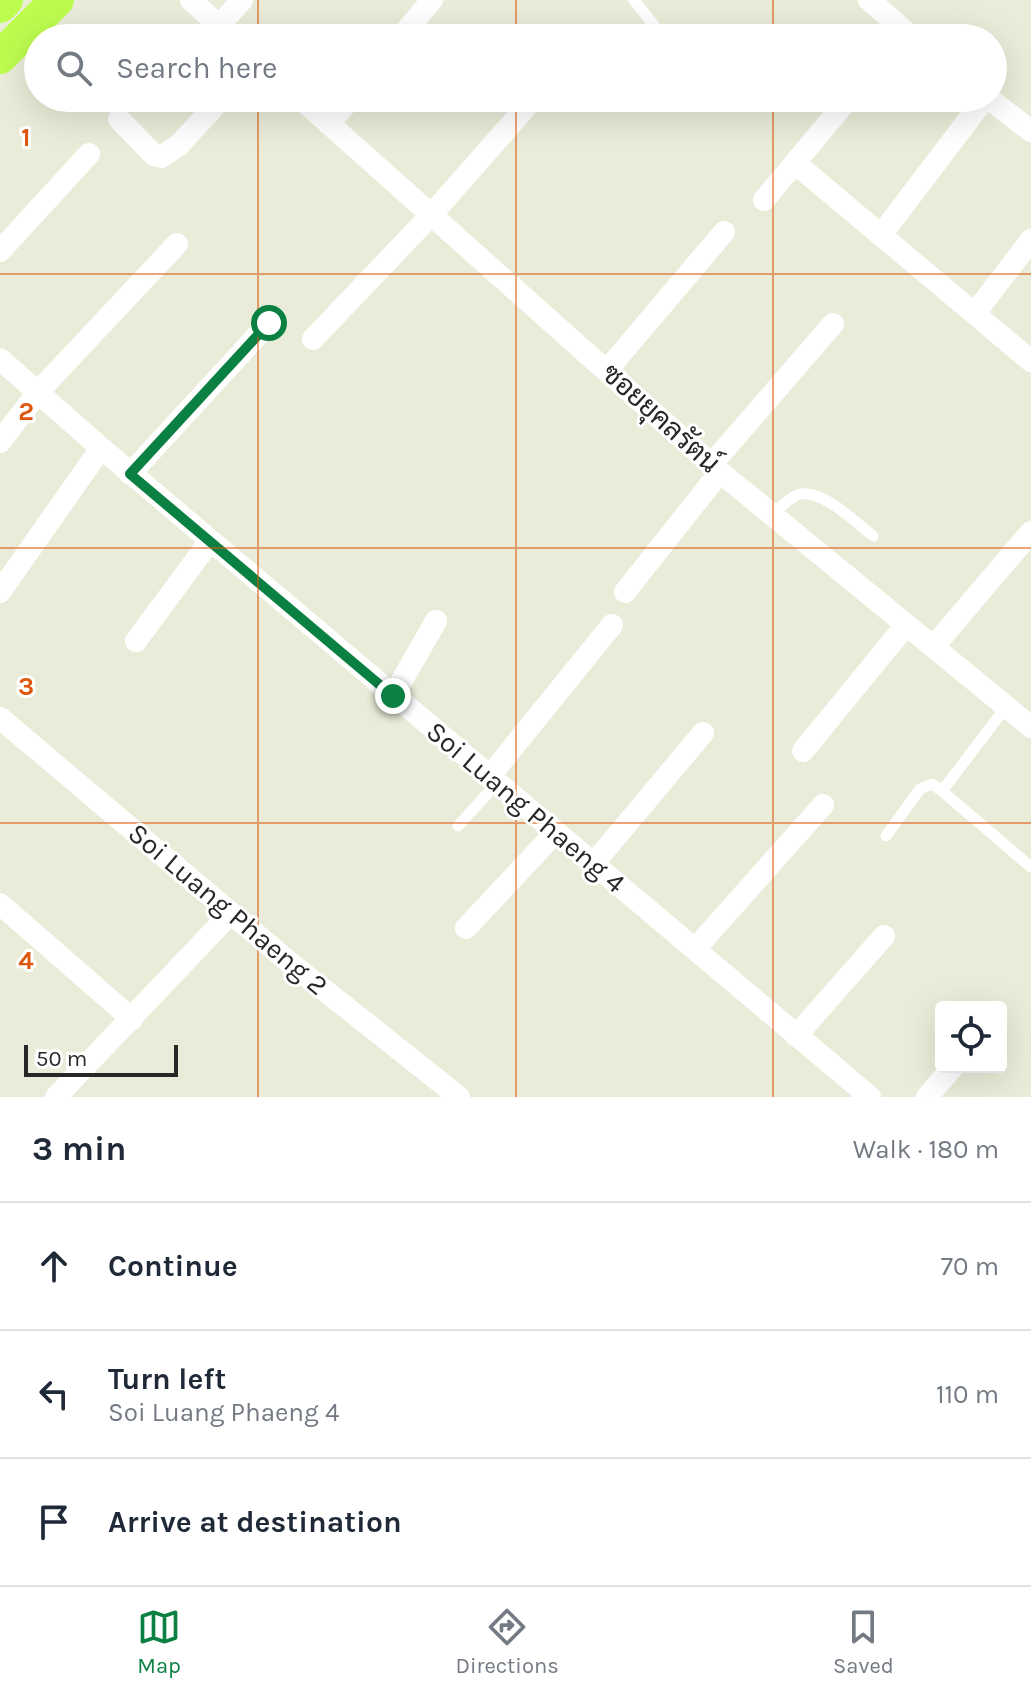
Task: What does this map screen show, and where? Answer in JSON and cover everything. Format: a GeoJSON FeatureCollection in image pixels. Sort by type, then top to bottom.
{"type":"FeatureCollection","features":[{"type":"Feature","properties":{"kind":"main road"},"geometry":{"type":"LineString","coordinates":[[0,6],[6,0]]}},
{"type":"Feature","properties":{"kind":"main road"},"geometry":{"type":"LineString","coordinates":[[0,40],[40,0]]}},
{"type":"Feature","properties":{"kind":"main road"},"geometry":{"type":"LineString","coordinates":[[33,24],[57,0]]}},
{"type":"Feature","properties":{"kind":"main road"},"geometry":{"type":"LineString","coordinates":[[0,57],[24,33]]}},
{"type":"Feature","properties":{"kind":"street"},"geometry":{"type":"LineString","coordinates":[[191,0],[216,24]]}},
{"type":"Feature","properties":{"kind":"street"},"geometry":{"type":"LineString","coordinates":[[229,24],[242,0]]}},
{"type":"Feature","properties":{"kind":"street"},"geometry":{"type":"LineString","coordinates":[[412,24],[432,0]]}},
{"type":"Feature","properties":{"kind":"street"},"geometry":{"type":"LineString","coordinates":[[869,0],[893,24]]}},
{"type":"Feature","properties":{"kind":"street"},"geometry":{"type":"LineString","coordinates":[[119,119],[154,155],[161,157],[179,145],[209,112]]}},
{"type":"Feature","properties":{"kind":"street","name":"ซอยยุคลรัตน์"},"geometry":{"type":"LineString","coordinates":[[316,112],[608,369],[716,469],[774,513],[1031,727]]}},
{"type":"Feature","properties":{"kind":"street"},"geometry":{"type":"LineString","coordinates":[[329,124],[339,112]]}},
{"type":"Feature","properties":{"kind":"street"},"geometry":{"type":"LineString","coordinates":[[313,339],[432,214],[522,112]]}},
{"type":"Feature","properties":{"kind":"street"},"geometry":{"type":"LineString","coordinates":[[764,200],[837,112]]}},
{"type":"Feature","properties":{"kind":"street"},"geometry":{"type":"LineString","coordinates":[[881,235],[976,112]]}},
{"type":"Feature","properties":{"kind":"street"},"geometry":{"type":"LineString","coordinates":[[1006,112],[1031,131]]}},
{"type":"Feature","properties":{"kind":"street"},"geometry":{"type":"LineString","coordinates":[[0,251],[89,154]]}},
{"type":"Feature","properties":{"kind":"street"},"geometry":{"type":"LineString","coordinates":[[795,163],[1031,361]]}},
{"type":"Feature","properties":{"kind":"street"},"geometry":{"type":"LineString","coordinates":[[608,369],[724,232]]}},
{"type":"Feature","properties":{"kind":"street"},"geometry":{"type":"LineString","coordinates":[[975,313],[1031,240]]}},
{"type":"Feature","properties":{"kind":"street"},"geometry":{"type":"LineString","coordinates":[[0,442],[38,392],[177,244]]}},
{"type":"Feature","properties":{"kind":"street"},"geometry":{"type":"LineString","coordinates":[[130,474],[269,323]]}},
{"type":"Feature","properties":{"kind":"street"},"geometry":{"type":"LineString","coordinates":[[625,592],[716,469],[833,324]]}},
{"type":"Feature","properties":{"kind":"street","name":"Soi Luang Phaeng 4"},"geometry":{"type":"LineString","coordinates":[[0,359],[130,474],[870,1097]]}},
{"type":"Feature","properties":{"kind":"street"},"geometry":{"type":"LineString","coordinates":[[0,592],[101,448]]}},
{"type":"Feature","properties":{"kind":"street"},"geometry":{"type":"LineString","coordinates":[[934,646],[1031,532]]}},
{"type":"Feature","properties":{"kind":"street"},"geometry":{"type":"LineString","coordinates":[[136,641],[210,541]]}},
{"type":"Feature","properties":{"kind":"street"},"geometry":{"type":"LineString","coordinates":[[393,696],[436,621]]}},
{"type":"Feature","properties":{"kind":"street"},"geometry":{"type":"LineString","coordinates":[[493,780],[612,625]]}},
{"type":"Feature","properties":{"kind":"street"},"geometry":{"type":"LineString","coordinates":[[803,751],[906,625]]}},
{"type":"Feature","properties":{"kind":"street","name":"Soi Luang Phaeng 2"},"geometry":{"type":"LineString","coordinates":[[0,718],[231,913],[431,1088],[459,1097]]}},
{"type":"Feature","properties":{"kind":"street"},"geometry":{"type":"LineString","coordinates":[[594,863],[703,733]]}},
{"type":"Feature","properties":{"kind":"street"},"geometry":{"type":"LineString","coordinates":[[695,949],[823,805]]}},
{"type":"Feature","properties":{"kind":"street"},"geometry":{"type":"LineString","coordinates":[[466,928],[556,832]]}},
{"type":"Feature","properties":{"kind":"street"},"geometry":{"type":"LineString","coordinates":[[0,904],[132,1019]]}},
{"type":"Feature","properties":{"kind":"street"},"geometry":{"type":"LineString","coordinates":[[56,1097],[231,913]]}},
{"type":"Feature","properties":{"kind":"street"},"geometry":{"type":"LineString","coordinates":[[796,1036],[884,936]]}},
{"type":"Feature","properties":{"kind":"street"},"geometry":{"type":"LineString","coordinates":[[927,1097],[948,1073]]}},
{"type":"Feature","properties":{"kind":"lane"},"geometry":{"type":"LineString","coordinates":[[634,0],[653,24]]}},
{"type":"Feature","properties":{"kind":"lane"},"geometry":{"type":"LineString","coordinates":[[774,513],[791,498],[803,494],[817,496],[873,536]]}},
{"type":"Feature","properties":{"kind":"lane"},"geometry":{"type":"LineString","coordinates":[[942,791],[1006,707]]}},
{"type":"Feature","properties":{"kind":"lane"},"geometry":{"type":"LineString","coordinates":[[458,826],[493,780]]}},
{"type":"Feature","properties":{"kind":"lane"},"geometry":{"type":"LineString","coordinates":[[886,836],[920,789],[932,784],[1031,867]]}},
{"type":"Feature","properties":{"kind":"route"},"geometry":{"type":"LineString","coordinates":[[269,323],[130,474],[393,696]]}}]}
